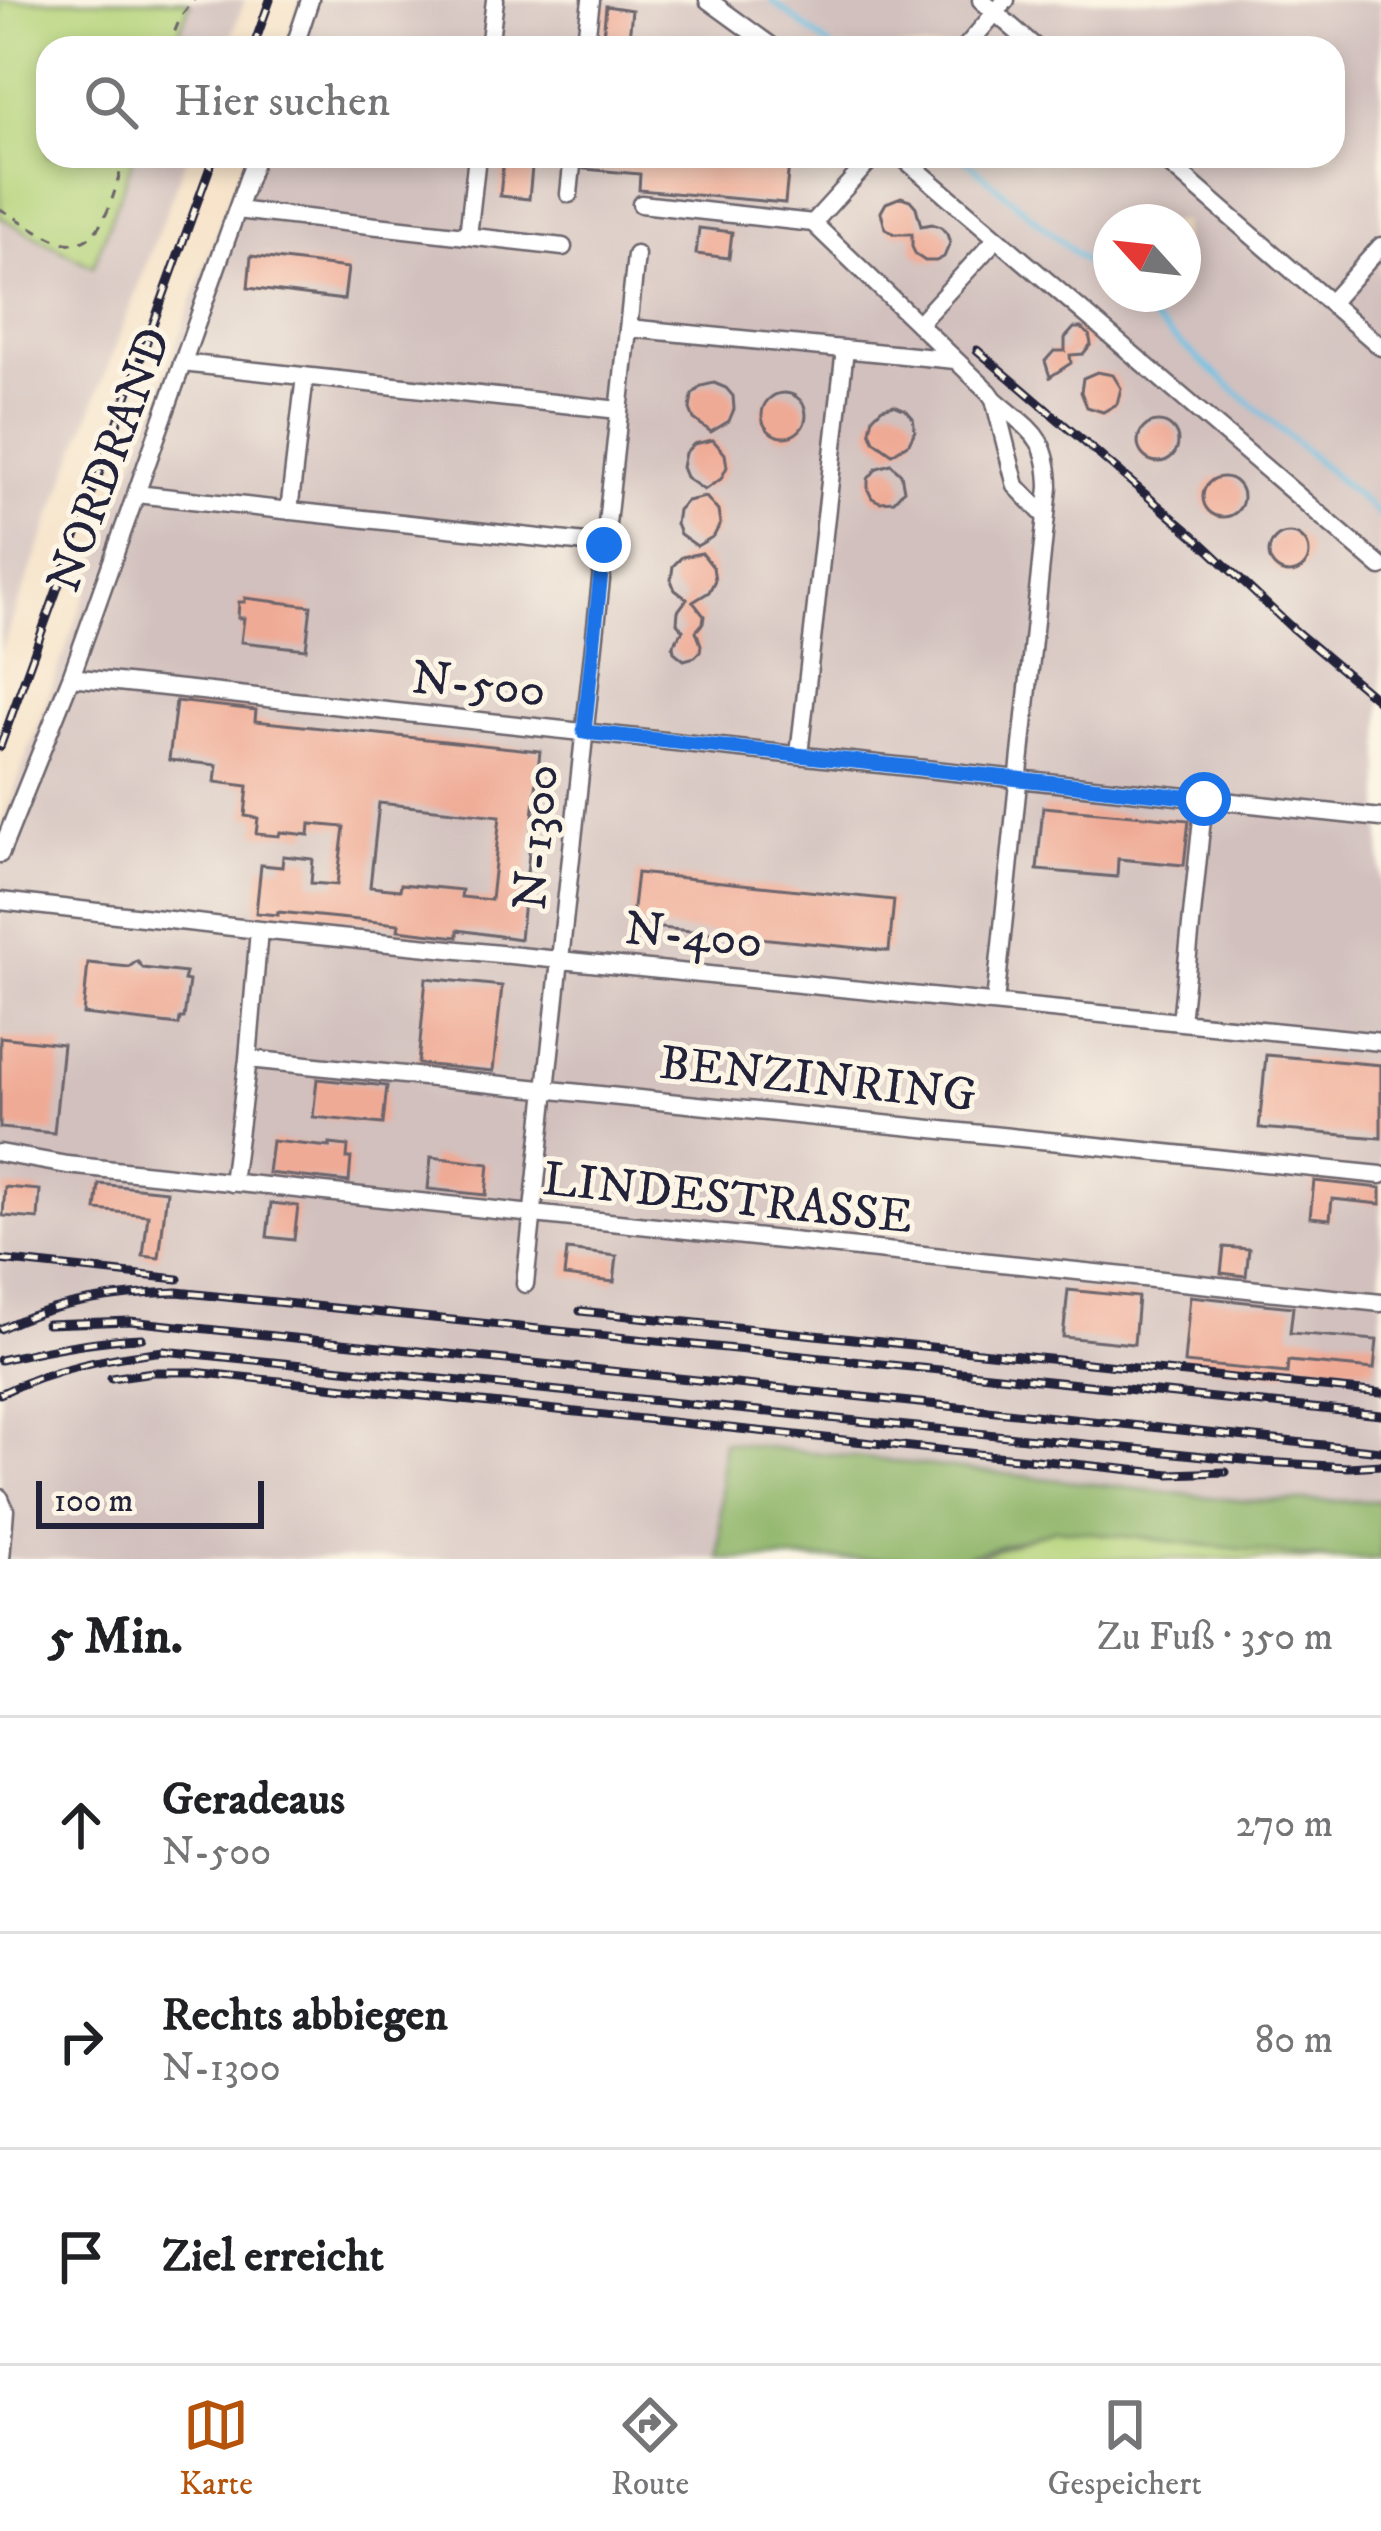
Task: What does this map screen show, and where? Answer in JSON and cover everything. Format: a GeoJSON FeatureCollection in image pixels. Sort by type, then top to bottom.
{"type":"FeatureCollection","features":[{"type":"Feature","properties":{"kind":"lane"},"geometry":{"type":"LineString","coordinates":[[298,36],[310,0]]}},
{"type":"Feature","properties":{"kind":"lane"},"geometry":{"type":"LineString","coordinates":[[490,36],[495,0]]}},
{"type":"Feature","properties":{"kind":"lane"},"geometry":{"type":"LineString","coordinates":[[586,36],[591,0]]}},
{"type":"Feature","properties":{"kind":"lane"},"geometry":{"type":"LineString","coordinates":[[707,0],[757,36]]}},
{"type":"Feature","properties":{"kind":"lane"},"geometry":{"type":"LineString","coordinates":[[973,36],[994,4],[1025,36]]}},
{"type":"Feature","properties":{"kind":"lane","name":"NORDRAND"},"geometry":{"type":"LineString","coordinates":[[0,854],[71,677],[252,168]]}},
{"type":"Feature","properties":{"kind":"lane"},"geometry":{"type":"LineString","coordinates":[[468,236],[476,168]]}},
{"type":"Feature","properties":{"kind":"lane"},"geometry":{"type":"LineString","coordinates":[[569,194],[572,168]]}},
{"type":"Feature","properties":{"kind":"lane"},"geometry":{"type":"LineString","coordinates":[[813,223],[863,168]]}},
{"type":"Feature","properties":{"kind":"lane"},"geometry":{"type":"LineString","coordinates":[[915,168],[1381,567]]}},
{"type":"Feature","properties":{"kind":"lane"},"geometry":{"type":"LineString","coordinates":[[1174,168],[1381,346]]}},
{"type":"Feature","properties":{"kind":"lane"},"geometry":{"type":"LineString","coordinates":[[641,203],[813,223],[1040,439],[1048,460],[1048,487],[995,1003]]}},
{"type":"Feature","properties":{"kind":"lane"},"geometry":{"type":"LineString","coordinates":[[237,210],[562,247]]}},
{"type":"Feature","properties":{"kind":"lane"},"geometry":{"type":"LineString","coordinates":[[918,323],[997,238]]}},
{"type":"Feature","properties":{"kind":"lane"},"geometry":{"type":"LineString","coordinates":[[1330,303],[1381,246]]}},
{"type":"Feature","properties":{"kind":"lane","name":"N-1300"},"geometry":{"type":"LineString","coordinates":[[525,1284],[636,255]]}},
{"type":"Feature","properties":{"kind":"lane"},"geometry":{"type":"LineString","coordinates":[[628,328],[956,360]]}},
{"type":"Feature","properties":{"kind":"lane"},"geometry":{"type":"LineString","coordinates":[[800,755],[845,349]]}},
{"type":"Feature","properties":{"kind":"lane"},"geometry":{"type":"LineString","coordinates":[[182,363],[619,410]]}},
{"type":"Feature","properties":{"kind":"lane"},"geometry":{"type":"LineString","coordinates":[[289,511],[305,376]]}},
{"type":"Feature","properties":{"kind":"lane"},"geometry":{"type":"LineString","coordinates":[[994,399],[1016,486],[1044,515]]}},
{"type":"Feature","properties":{"kind":"lane"},"geometry":{"type":"LineString","coordinates":[[136,494],[604,545]]}},
{"type":"Feature","properties":{"kind":"lane","name":"N-500"},"geometry":{"type":"LineString","coordinates":[[71,677],[1381,818]]}},
{"type":"Feature","properties":{"kind":"lane"},"geometry":{"type":"LineString","coordinates":[[1181,1022],[1204,799]]}},
{"type":"Feature","properties":{"kind":"lane","name":"N-400"},"geometry":{"type":"LineString","coordinates":[[0,901],[1381,1042]]}},
{"type":"Feature","properties":{"kind":"lane"},"geometry":{"type":"LineString","coordinates":[[232,1183],[259,930]]}},
{"type":"Feature","properties":{"kind":"lane","name":"BENZINRING"},"geometry":{"type":"LineString","coordinates":[[248,1059],[1381,1174]]}},
{"type":"Feature","properties":{"kind":"lane","name":"LINDESTRASSE"},"geometry":{"type":"LineString","coordinates":[[0,1153],[232,1183],[1381,1303]]}},
{"type":"Feature","properties":{"kind":"lane"},"geometry":{"type":"LineString","coordinates":[[0,1498],[5,1510],[1,1559]]}},
{"type":"Feature","properties":{"kind":"path"},"geometry":{"type":"LineString","coordinates":[[173,36],[194,0]]}},
{"type":"Feature","properties":{"kind":"path"},"geometry":{"type":"LineString","coordinates":[[0,209],[60,242],[91,239],[104,220],[121,168]]}},
{"type":"Feature","properties":{"kind":"shaded area"},"geometry":{"type":"Polygon","coordinates":[[[183,0],[245,0],[232,36],[177,36],[189,3],[183,0]]]}},
{"type":"Feature","properties":{"kind":"shaded area"},"geometry":{"type":"Polygon","coordinates":[[[301,0],[1381,0],[1381,1503],[1244,1500],[723,1442],[719,1559],[0,1559],[0,830],[241,168],[1345,168],[1345,36],[288,36],[301,0]]]}},
{"type":"Feature","properties":{"kind":"shaded area"},"geometry":{"type":"Polygon","coordinates":[[[130,168],[182,168],[0,653],[0,215],[93,266],[130,168]]]}},
{"type":"Feature","properties":{"kind":"green space"},"geometry":{"type":"Polygon","coordinates":[[[0,0],[190,3],[178,36],[36,36],[36,168],[130,168],[93,267],[0,217],[0,0]]]}},
{"type":"Feature","properties":{"kind":"green space"},"geometry":{"type":"Polygon","coordinates":[[[723,1442],[1244,1501],[1381,1501],[1381,1559],[1331,1559],[1057,1529],[966,1559],[719,1559],[723,1442]]]}},
{"type":"Feature","properties":{"kind":"green space"},"geometry":{"type":"Polygon","coordinates":[[[1059,1527],[1329,1557],[1335,1559],[972,1559],[1059,1527]]]}},
{"type":"Feature","properties":{"kind":"building"},"geometry":{"type":"Polygon","coordinates":[[[606,6],[632,10],[629,36],[603,36],[606,6]]]}},
{"type":"Feature","properties":{"kind":"building"},"geometry":{"type":"Polygon","coordinates":[[[503,168],[532,168],[529,199],[500,196],[503,168]]]}},
{"type":"Feature","properties":{"kind":"building"},"geometry":{"type":"Polygon","coordinates":[[[788,168],[785,203],[639,190],[640,174],[584,169],[788,168]]]}},
{"type":"Feature","properties":{"kind":"building"},"geometry":{"type":"Polygon","coordinates":[[[901,197],[916,207],[921,226],[932,224],[947,234],[950,243],[944,257],[925,261],[912,247],[912,234],[894,234],[885,228],[881,212],[886,203],[901,197]]]}},
{"type":"Feature","properties":{"kind":"building"},"geometry":{"type":"Polygon","coordinates":[[[699,228],[732,232],[729,258],[696,254],[699,228]]]}},
{"type":"Feature","properties":{"kind":"building"},"geometry":{"type":"Polygon","coordinates":[[[251,256],[348,268],[344,300],[248,288],[251,256]]]}},
{"type":"Feature","properties":{"kind":"building"},"geometry":{"type":"Polygon","coordinates":[[[1074,328],[1089,334],[1091,344],[1083,354],[1070,355],[1071,363],[1050,377],[1045,361],[1054,351],[1065,351],[1065,338],[1074,328]]]}},
{"type":"Feature","properties":{"kind":"building"},"geometry":{"type":"Polygon","coordinates":[[[1097,372],[1113,375],[1121,388],[1117,404],[1103,412],[1087,407],[1081,392],[1083,378],[1097,372]]]}},
{"type":"Feature","properties":{"kind":"building"},"geometry":{"type":"Polygon","coordinates":[[[714,383],[733,396],[734,409],[729,421],[711,432],[694,419],[690,409],[692,395],[714,383]]]}},
{"type":"Feature","properties":{"kind":"building"},"geometry":{"type":"Polygon","coordinates":[[[784,393],[800,399],[806,415],[800,431],[784,437],[768,431],[762,415],[768,399],[784,393]]]}},
{"type":"Feature","properties":{"kind":"building"},"geometry":{"type":"Polygon","coordinates":[[[894,405],[913,418],[915,431],[909,443],[892,454],[874,441],[870,431],[873,417],[894,405]]]}},
{"type":"Feature","properties":{"kind":"building"},"geometry":{"type":"Polygon","coordinates":[[[1158,422],[1172,428],[1178,442],[1172,456],[1158,462],[1144,456],[1138,442],[1144,428],[1158,422]]]}},
{"type":"Feature","properties":{"kind":"building"},"geometry":{"type":"Polygon","coordinates":[[[713,440],[725,454],[727,467],[721,479],[704,490],[686,477],[682,467],[685,453],[694,444],[713,440]]]}},
{"type":"Feature","properties":{"kind":"building"},"geometry":{"type":"Polygon","coordinates":[[[891,464],[901,474],[904,490],[894,501],[880,502],[872,498],[868,479],[877,468],[891,464]]]}},
{"type":"Feature","properties":{"kind":"building"},"geometry":{"type":"Polygon","coordinates":[[[1223,477],[1237,483],[1243,497],[1237,511],[1223,517],[1209,511],[1203,497],[1209,483],[1223,477]]]}},
{"type":"Feature","properties":{"kind":"building"},"geometry":{"type":"Polygon","coordinates":[[[706,497],[718,511],[720,524],[714,536],[697,546],[680,534],[678,510],[687,501],[706,497]]]}},
{"type":"Feature","properties":{"kind":"building"},"geometry":{"type":"Polygon","coordinates":[[[1289,533],[1303,539],[1309,553],[1303,567],[1289,573],[1275,567],[1269,553],[1275,539],[1289,533]]]}},
{"type":"Feature","properties":{"kind":"building"},"geometry":{"type":"Polygon","coordinates":[[[702,553],[713,567],[715,580],[709,592],[693,602],[704,616],[696,631],[700,652],[684,660],[673,645],[683,630],[677,623],[678,611],[687,599],[675,590],[673,566],[682,557],[702,553]]]}},
{"type":"Feature","properties":{"kind":"building"},"geometry":{"type":"Polygon","coordinates":[[[245,598],[311,606],[306,649],[241,642],[244,618],[238,618],[239,602],[245,598]]]}},
{"type":"Feature","properties":{"kind":"building"},"geometry":{"type":"Polygon","coordinates":[[[176,701],[256,710],[255,721],[540,751],[520,939],[458,930],[458,937],[398,930],[399,924],[256,913],[261,865],[282,867],[283,856],[313,859],[311,883],[337,885],[344,827],[310,824],[309,835],[256,834],[258,818],[245,816],[248,786],[215,782],[217,765],[169,760],[176,701]],[[379,803],[370,887],[400,890],[401,884],[462,890],[461,897],[491,900],[500,816],[379,803]]]}},
{"type":"Feature","properties":{"kind":"building"},"geometry":{"type":"Polygon","coordinates":[[[1043,807],[1189,820],[1184,865],[1118,859],[1117,877],[1037,870],[1043,807]]]}},
{"type":"Feature","properties":{"kind":"building"},"geometry":{"type":"Polygon","coordinates":[[[637,873],[894,900],[889,951],[631,925],[637,873]]]}},
{"type":"Feature","properties":{"kind":"building"},"geometry":{"type":"Polygon","coordinates":[[[137,961],[143,968],[186,973],[184,980],[189,981],[179,1025],[83,1014],[88,963],[129,967],[137,961]]]}},
{"type":"Feature","properties":{"kind":"building"},"geometry":{"type":"Polygon","coordinates":[[[426,978],[502,986],[493,1071],[418,1064],[426,978]]]}},
{"type":"Feature","properties":{"kind":"building"},"geometry":{"type":"Polygon","coordinates":[[[0,1037],[63,1044],[54,1133],[0,1128],[0,1037]]]}},
{"type":"Feature","properties":{"kind":"building"},"geometry":{"type":"Polygon","coordinates":[[[1266,1055],[1381,1065],[1381,1138],[1259,1128],[1266,1055]]]}},
{"type":"Feature","properties":{"kind":"building"},"geometry":{"type":"Polygon","coordinates":[[[317,1079],[387,1086],[383,1124],[313,1117],[317,1079]]]}},
{"type":"Feature","properties":{"kind":"building"},"geometry":{"type":"Polygon","coordinates":[[[272,1141],[348,1146],[349,1182],[268,1173],[272,1141]]]}},
{"type":"Feature","properties":{"kind":"building"},"geometry":{"type":"Polygon","coordinates":[[[431,1157],[489,1164],[486,1195],[428,1189],[431,1157]]]}},
{"type":"Feature","properties":{"kind":"building"},"geometry":{"type":"Polygon","coordinates":[[[1314,1181],[1381,1188],[1381,1204],[1332,1199],[1330,1219],[1310,1217],[1314,1181]]]}},
{"type":"Feature","properties":{"kind":"building"},"geometry":{"type":"Polygon","coordinates":[[[99,1184],[167,1191],[159,1258],[143,1256],[148,1215],[96,1210],[99,1184]]]}},
{"type":"Feature","properties":{"kind":"building"},"geometry":{"type":"Polygon","coordinates":[[[5,1187],[40,1190],[38,1219],[3,1216],[5,1187]]]}},
{"type":"Feature","properties":{"kind":"building"},"geometry":{"type":"Polygon","coordinates":[[[271,1203],[298,1206],[294,1240],[267,1237],[271,1203]]]}},
{"type":"Feature","properties":{"kind":"building"},"geometry":{"type":"Polygon","coordinates":[[[1224,1247],[1249,1249],[1246,1276],[1221,1273],[1224,1247]]]}},
{"type":"Feature","properties":{"kind":"building"},"geometry":{"type":"Polygon","coordinates":[[[567,1250],[617,1256],[614,1282],[564,1276],[567,1250]]]}},
{"type":"Feature","properties":{"kind":"building"},"geometry":{"type":"Polygon","coordinates":[[[1068,1290],[1138,1297],[1134,1344],[1063,1337],[1068,1290]]]}},
{"type":"Feature","properties":{"kind":"building"},"geometry":{"type":"Polygon","coordinates":[[[1190,1296],[1293,1307],[1290,1333],[1377,1340],[1374,1369],[1288,1361],[1287,1373],[1184,1363],[1190,1296]]]}},
{"type":"Feature","properties":{"kind":"waterway"},"geometry":{"type":"LineString","coordinates":[[771,0],[817,36]]}},
{"type":"Feature","properties":{"kind":"waterway"},"geometry":{"type":"LineString","coordinates":[[975,168],[1093,269]]}},
{"type":"Feature","properties":{"kind":"waterway"},"geometry":{"type":"LineString","coordinates":[[1144,312],[1381,516]]}},
{"type":"Feature","properties":{"kind":"railway"},"geometry":{"type":"LineString","coordinates":[[257,36],[270,0]]}},
{"type":"Feature","properties":{"kind":"railway"},"geometry":{"type":"LineString","coordinates":[[0,747],[210,168]]}},
{"type":"Feature","properties":{"kind":"railway"},"geometry":{"type":"LineString","coordinates":[[977,350],[1381,703]]}},
{"type":"Feature","properties":{"kind":"railway"},"geometry":{"type":"LineString","coordinates":[[0,1260],[178,1279]]}},
{"type":"Feature","properties":{"kind":"railway"},"geometry":{"type":"LineString","coordinates":[[0,1329],[86,1301],[177,1292],[1381,1415]]}},
{"type":"Feature","properties":{"kind":"railway"},"geometry":{"type":"LineString","coordinates":[[580,1311],[1381,1393]]}},
{"type":"Feature","properties":{"kind":"railway"},"geometry":{"type":"LineString","coordinates":[[47,1324],[130,1321],[1381,1451]]}},
{"type":"Feature","properties":{"kind":"railway"},"geometry":{"type":"LineString","coordinates":[[0,1360],[142,1338]]}},
{"type":"Feature","properties":{"kind":"railway"},"geometry":{"type":"LineString","coordinates":[[0,1394],[80,1365],[164,1351],[1264,1462],[1381,1465]]}},
{"type":"Feature","properties":{"kind":"railway"},"geometry":{"type":"LineString","coordinates":[[111,1378],[194,1372],[1170,1474],[1226,1472]]}},
{"type":"Feature","properties":{"kind":"route"},"geometry":{"type":"LineString","coordinates":[[604,545],[584,732],[1204,799]]}}]}
